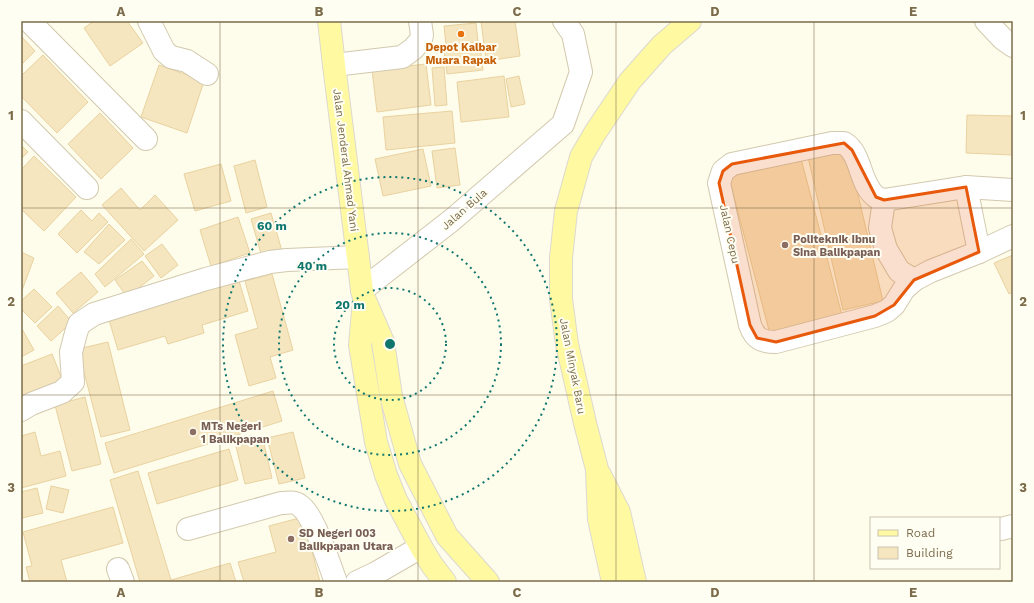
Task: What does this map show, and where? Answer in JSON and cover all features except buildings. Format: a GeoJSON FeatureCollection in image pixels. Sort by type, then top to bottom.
{"type":"FeatureCollection","features":[{"type":"Feature","properties":{"kind":"main road","name":"Jalan Jenderal Ahmad Yani"},"geometry":{"type":"LineString","coordinates":[[329,21],[363,294],[360,345],[376,442],[386,475],[396,500],[432,566],[445,582]]}},
{"type":"Feature","properties":{"kind":"main road","name":"Jalan Minyak Baru"},"geometry":{"type":"LineString","coordinates":[[613,582],[599,519],[597,469],[567,344],[561,299],[561,258],[566,211],[581,157],[595,133],[630,81],[662,45],[690,21]]}},
{"type":"Feature","properties":{"kind":"main road","name":"Jalan Jenderal Ahmad Yani"},"geometry":{"type":"LineString","coordinates":[[363,294],[383,342],[391,396],[410,464],[447,536],[488,582]]}},
{"type":"Feature","properties":{"kind":"main road"},"geometry":{"type":"LineString","coordinates":[[597,469],[619,512],[635,582]]}},
{"type":"Feature","properties":{"kind":"street"},"geometry":{"type":"LineString","coordinates":[[29,21],[146,139]]}},
{"type":"Feature","properties":{"kind":"street"},"geometry":{"type":"LineString","coordinates":[[149,21],[164,51],[171,57],[187,61],[207,74]]}},
{"type":"Feature","properties":{"kind":"street"},"geometry":{"type":"LineString","coordinates":[[334,65],[402,57],[413,49],[421,40],[422,36],[420,21]]}},
{"type":"Feature","properties":{"kind":"street","name":"Jalan Bula"},"geometry":{"type":"LineString","coordinates":[[363,294],[563,124],[581,72],[573,34],[564,21]]}},
{"type":"Feature","properties":{"kind":"street"},"geometry":{"type":"LineString","coordinates":[[986,21],[1003,39],[1013,46]]}},
{"type":"Feature","properties":{"kind":"street"},"geometry":{"type":"LineString","coordinates":[[21,121],[87,188]]}},
{"type":"Feature","properties":{"kind":"street","name":"Jalan Cepu"},"geometry":{"type":"LineString","coordinates":[[884,200],[876,197],[870,190],[852,150],[844,143],[832,143],[732,164],[727,167],[721,176],[719,183],[752,332],[757,338],[765,342],[776,342],[875,316],[887,311],[894,305],[904,289],[914,280],[931,271],[979,252],[1013,236]]}},
{"type":"Feature","properties":{"kind":"street"},"geometry":{"type":"LineString","coordinates":[[966,187],[979,252]]}},
{"type":"Feature","properties":{"kind":"street"},"geometry":{"type":"LineString","coordinates":[[914,280],[899,271],[886,249],[880,228],[884,200],[966,187],[1013,190]]}},
{"type":"Feature","properties":{"kind":"street"},"geometry":{"type":"LineString","coordinates":[[21,410],[31,404],[62,392],[73,382],[71,352],[76,332],[79,324],[94,314],[191,283],[270,262],[358,257]]}},
{"type":"Feature","properties":{"kind":"street"},"geometry":{"type":"LineString","coordinates":[[188,529],[281,503],[293,502],[300,505],[310,516],[336,582]]}},
{"type":"Feature","properties":{"kind":"street"},"geometry":{"type":"LineString","coordinates":[[357,582],[376,573],[421,547]]}},
{"type":"Feature","properties":{"kind":"highlighted area"},"geometry":{"type":"Polygon","coordinates":[[[844,143],[852,150],[876,197],[884,200],[966,187],[979,252],[914,280],[894,305],[875,316],[776,342],[757,338],[750,325],[719,183],[723,171],[732,164],[844,143]]]}},
{"type":"Feature","properties":{"kind":"place","name":"Depot Kalbar Muara Rapak"},"geometry":{"type":"Point","coordinates":[461,34]}},
{"type":"Feature","properties":{"kind":"place","name":"Politeknik Ibnu Sina Balikpapan"},"geometry":{"type":"Point","coordinates":[785,245]}},
{"type":"Feature","properties":{"kind":"place","name":"MTs Negeri 1 Balikpapan"},"geometry":{"type":"Point","coordinates":[193,432]}},
{"type":"Feature","properties":{"kind":"place","name":"SD Negeri 003 Balikpapan Utara"},"geometry":{"type":"Point","coordinates":[291,539]}}]}
